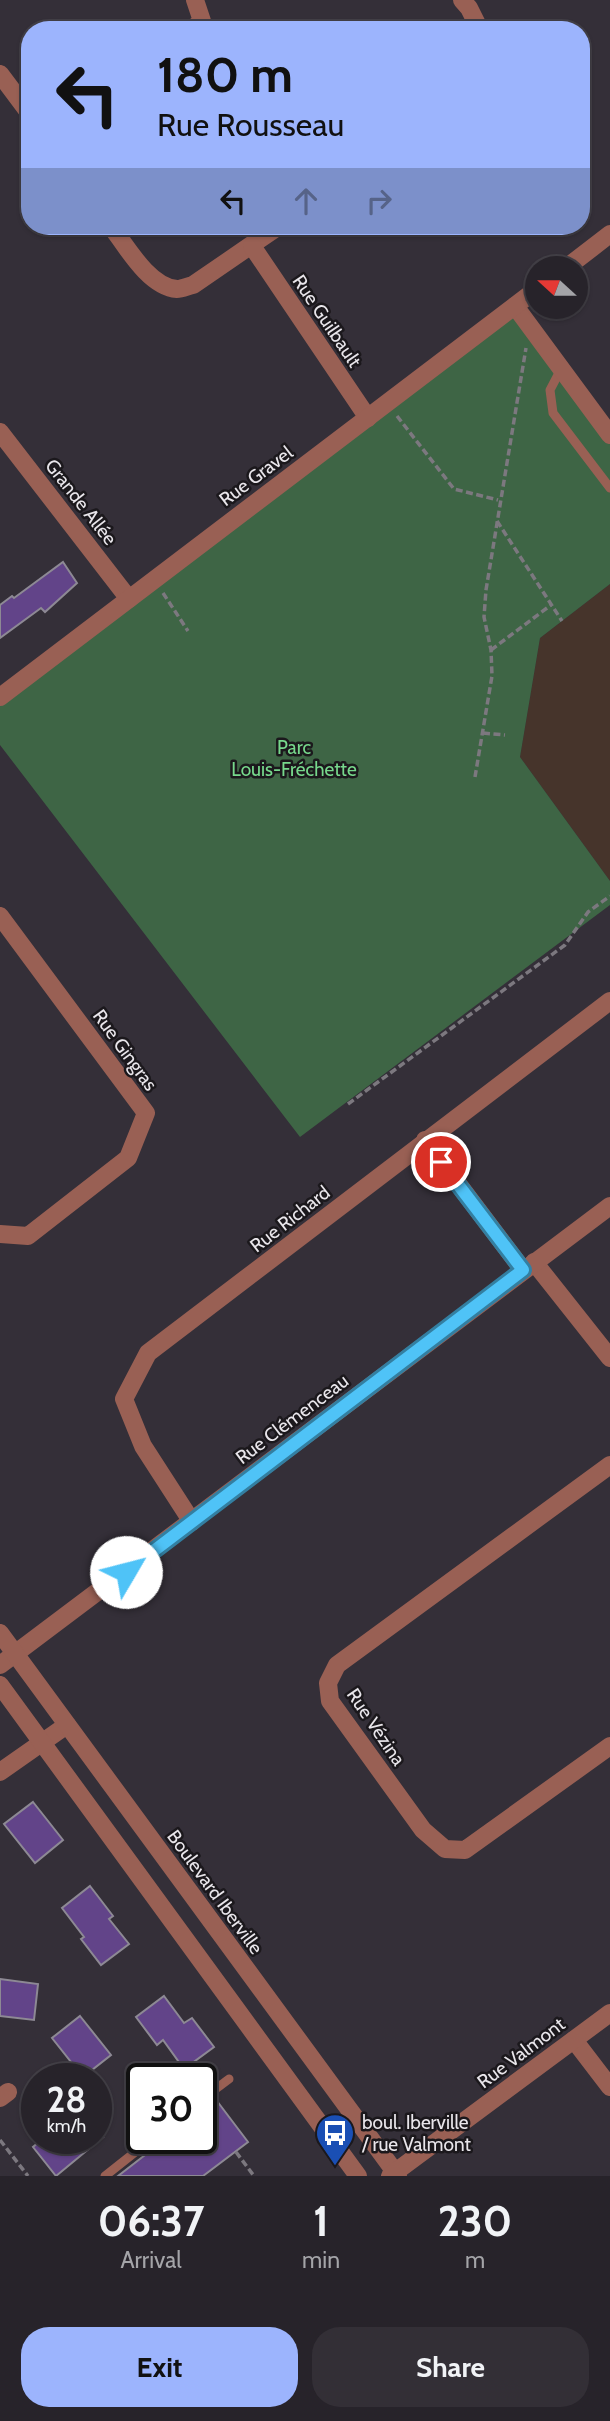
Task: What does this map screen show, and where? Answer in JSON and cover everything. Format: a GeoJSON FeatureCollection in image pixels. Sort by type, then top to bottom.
{"type":"FeatureCollection","features":[{"type":"Feature","properties":{"kind":"street"},"geometry":{"type":"LineString","coordinates":[[195,0],[202,21]]}},
{"type":"Feature","properties":{"kind":"street"},"geometry":{"type":"LineString","coordinates":[[462,0],[476,21]]}},
{"type":"Feature","properties":{"kind":"street"},"geometry":{"type":"LineString","coordinates":[[0,74],[21,102]]}},
{"type":"Feature","properties":{"kind":"street"},"geometry":{"type":"LineString","coordinates":[[582,256],[610,234]]}},
{"type":"Feature","properties":{"kind":"street"},"geometry":{"type":"LineString","coordinates":[[118,235],[140,266],[162,285],[178,289],[193,285],[267,235]]}},
{"type":"Feature","properties":{"kind":"street","name":"Rue Guilbault"},"geometry":{"type":"LineString","coordinates":[[252,246],[368,418]]}},
{"type":"Feature","properties":{"kind":"street","name":"Rue Gravel"},"geometry":{"type":"LineString","coordinates":[[0,696],[525,298]]}},
{"type":"Feature","properties":{"kind":"street"},"geometry":{"type":"LineString","coordinates":[[515,306],[610,435]]}},
{"type":"Feature","properties":{"kind":"street","name":"Grande Allée"},"geometry":{"type":"LineString","coordinates":[[0,433],[129,599]]}},
{"type":"Feature","properties":{"kind":"street","name":"Rue Gingras"},"geometry":{"type":"LineString","coordinates":[[0,916],[146,1113],[128,1158],[27,1236],[0,1234]]}},
{"type":"Feature","properties":{"kind":"street","name":"Rue Richard"},"geometry":{"type":"LineString","coordinates":[[192,1522],[143,1446],[124,1399],[148,1353],[610,1001]]}},
{"type":"Feature","properties":{"kind":"street"},"geometry":{"type":"LineString","coordinates":[[425,1140],[529,1266],[610,1358]]}},
{"type":"Feature","properties":{"kind":"street","name":"Rue Clémenceau"},"geometry":{"type":"LineString","coordinates":[[0,1665],[610,1206]]}},
{"type":"Feature","properties":{"kind":"street","name":"Rue Vézina"},"geometry":{"type":"LineString","coordinates":[[610,1465],[337,1665],[328,1684],[330,1701],[423,1830],[445,1849],[465,1850],[610,1746]]}},
{"type":"Feature","properties":{"kind":"street","name":"Boulevard Iberville"},"geometry":{"type":"LineString","coordinates":[[0,1633],[394,2175]]}},
{"type":"Feature","properties":{"kind":"street"},"geometry":{"type":"LineString","coordinates":[[0,1685],[358,2176]]}},
{"type":"Feature","properties":{"kind":"street"},"geometry":{"type":"LineString","coordinates":[[0,1772],[67,1726]]}},
{"type":"Feature","properties":{"kind":"street","name":"Rue Valmont"},"geometry":{"type":"LineString","coordinates":[[394,2175],[610,2013]]}},
{"type":"Feature","properties":{"kind":"street"},"geometry":{"type":"LineString","coordinates":[[574,2040],[610,2087]]}},
{"type":"Feature","properties":{"kind":"lane"},"geometry":{"type":"LineString","coordinates":[[561,369],[550,390],[552,413],[610,488]]}},
{"type":"Feature","properties":{"kind":"lane"},"geometry":{"type":"LineString","coordinates":[[217,2088],[229,2079]]}},
{"type":"Feature","properties":{"kind":"lane"},"geometry":{"type":"LineString","coordinates":[[105,2176],[133,2154]]}},
{"type":"Feature","properties":{"kind":"path"},"geometry":{"type":"LineString","coordinates":[[475,777],[492,676],[491,650],[484,617],[530,325]]}},
{"type":"Feature","properties":{"kind":"path"},"geometry":{"type":"LineString","coordinates":[[387,404],[454,489],[498,500]]}},
{"type":"Feature","properties":{"kind":"path"},"geometry":{"type":"LineString","coordinates":[[497,521],[562,621]]}},
{"type":"Feature","properties":{"kind":"path"},"geometry":{"type":"LineString","coordinates":[[154,580],[188,631]]}},
{"type":"Feature","properties":{"kind":"path"},"geometry":{"type":"LineString","coordinates":[[491,650],[551,605]]}},
{"type":"Feature","properties":{"kind":"path"},"geometry":{"type":"LineString","coordinates":[[483,733],[505,736]]}},
{"type":"Feature","properties":{"kind":"path"},"geometry":{"type":"LineString","coordinates":[[348,1104],[565,945],[588,912],[610,896]]}},
{"type":"Feature","properties":{"kind":"path"},"geometry":{"type":"LineString","coordinates":[[0,2140],[28,2176]]}},
{"type":"Feature","properties":{"kind":"path"},"geometry":{"type":"LineString","coordinates":[[236,2152],[254,2176]]}},
{"type":"Feature","properties":{"kind":"shaded area"},"geometry":{"type":"Polygon","coordinates":[[[610,584],[610,881],[520,757],[540,638],[610,584]]]}},
{"type":"Feature","properties":{"kind":"green space","name":"Parc Louis-Fréchette"},"geometry":{"type":"Polygon","coordinates":[[[515,306],[610,434],[610,584],[540,638],[520,757],[610,881],[610,905],[300,1137],[0,745],[0,697],[515,306]]]}},
{"type":"Feature","properties":{"kind":"building"},"geometry":{"type":"Polygon","coordinates":[[[63,562],[77,583],[45,612],[41,608],[0,638],[0,605],[12,596],[14,598],[63,562]]]}},
{"type":"Feature","properties":{"kind":"building"},"geometry":{"type":"Polygon","coordinates":[[[33,1802],[63,1840],[35,1863],[4,1824],[33,1802]]]}},
{"type":"Feature","properties":{"kind":"building"},"geometry":{"type":"Polygon","coordinates":[[[90,1886],[113,1916],[109,1919],[129,1944],[101,1965],[62,1908],[90,1886]]]}},
{"type":"Feature","properties":{"kind":"building"},"geometry":{"type":"Polygon","coordinates":[[[0,1979],[38,1984],[34,2020],[0,2016],[0,1979]]]}},
{"type":"Feature","properties":{"kind":"building"},"geometry":{"type":"Polygon","coordinates":[[[164,1996],[184,2023],[192,2018],[214,2047],[192,2063],[180,2063],[163,2040],[157,2045],[136,2017],[164,1996]]]}},
{"type":"Feature","properties":{"kind":"building"},"geometry":{"type":"Polygon","coordinates":[[[80,2016],[111,2055],[101,2063],[72,2063],[52,2038],[80,2016]]]}},
{"type":"Feature","properties":{"kind":"building"},"geometry":{"type":"Polygon","coordinates":[[[217,2101],[248,2142],[203,2176],[118,2176],[146,2154],[217,2154],[217,2101]]]}},
{"type":"Feature","properties":{"kind":"building"},"geometry":{"type":"Polygon","coordinates":[[[39,2154],[83,2154],[56,2176],[39,2154]]]}},
{"type":"Feature","properties":{"kind":"place","name":"boul. Iberville / rue Valmont"},"geometry":{"type":"Point","coordinates":[335,2167]}},
{"type":"Feature","properties":{"kind":"route"},"geometry":{"type":"LineString","coordinates":[[126,1572],[523,1270],[441,1162]]}}]}
